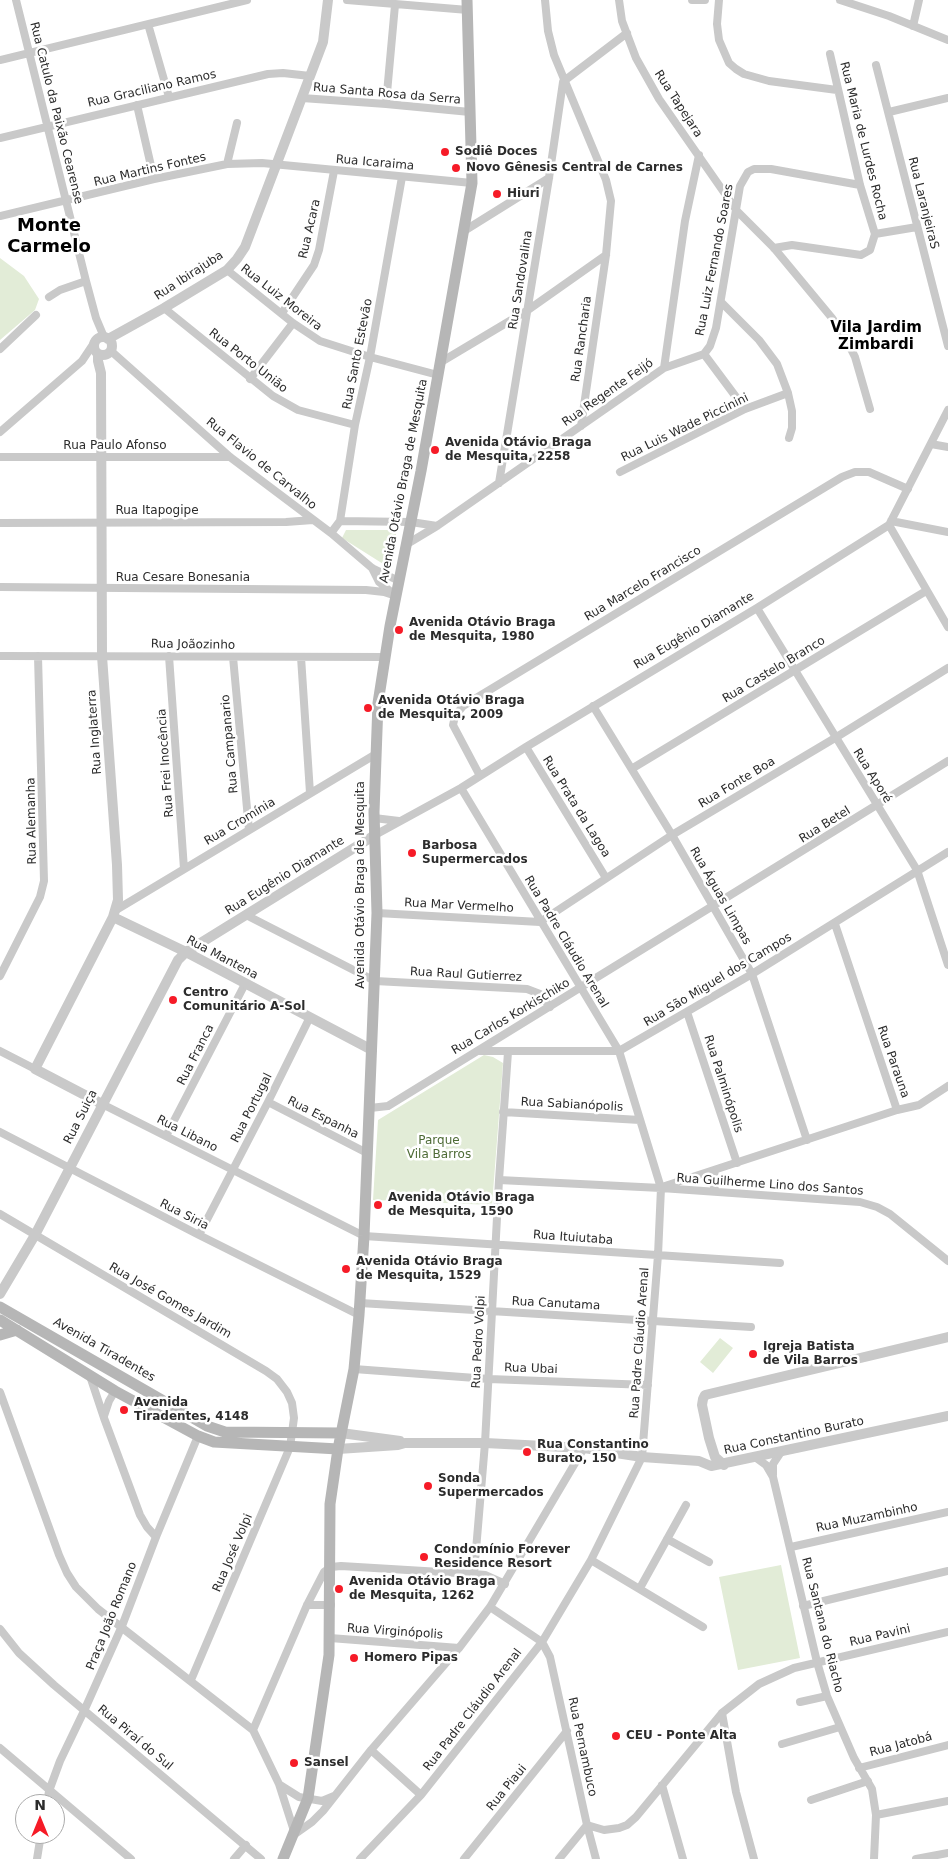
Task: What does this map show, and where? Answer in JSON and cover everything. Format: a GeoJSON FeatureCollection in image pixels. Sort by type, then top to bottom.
{"type":"FeatureCollection","features":[{"type":"Feature","properties":{"kind":"main road","name":"Avenida Otávio Braga de Mesquita"},"geometry":{"type":"LineString","coordinates":[[283,1859],[295,1834],[308,1798],[330,1638],[329,1519],[338,1449],[354,1369],[364,1236],[377,913],[374,818],[378,703],[472,183],[468,5]]}},
{"type":"Feature","properties":{"kind":"main road","name":"Avenida Tiradentes"},"geometry":{"type":"LineString","coordinates":[[3,1318],[207,1426],[225,1432],[341,1433]]}},
{"type":"Feature","properties":{"kind":"main road","name":"Avenida Tiradentes"},"geometry":{"type":"LineString","coordinates":[[3,1318],[17,1330],[90,1376],[198,1436],[214,1442],[338,1449]]}},
{"type":"Feature","properties":{"kind":"main road"},"geometry":{"type":"LineString","coordinates":[[0,1335],[17,1330]]}},
{"type":"Feature","properties":{"kind":"street","name":"Rua Catulo da Paixão Cearense"},"geometry":{"type":"LineString","coordinates":[[16,0],[86,282],[105,346]]}},
{"type":"Feature","properties":{"kind":"street"},"geometry":{"type":"LineString","coordinates":[[0,60],[247,0]]}},
{"type":"Feature","properties":{"kind":"street","name":"Rua Ibirajuba"},"geometry":{"type":"LineString","coordinates":[[105,346],[118,333],[227,270],[245,247],[323,42],[328,0]]}},
{"type":"Feature","properties":{"kind":"street"},"geometry":{"type":"LineString","coordinates":[[347,0],[395,5],[468,5]]}},
{"type":"Feature","properties":{"kind":"street","name":"Rua Rancharia"},"geometry":{"type":"LineString","coordinates":[[545,0],[548,31],[554,55],[610,191],[611,212],[606,255],[581,426]]}},
{"type":"Feature","properties":{"kind":"street","name":"Rua Tapejara"},"geometry":{"type":"LineString","coordinates":[[619,0],[622,21],[636,58],[659,99],[737,211],[774,248],[846,337],[855,357],[870,409]]}},
{"type":"Feature","properties":{"kind":"street"},"geometry":{"type":"LineString","coordinates":[[692,0],[706,0]]}},
{"type":"Feature","properties":{"kind":"street"},"geometry":{"type":"LineString","coordinates":[[719,0],[717,24],[719,40],[729,63],[736,69],[744,74],[769,81],[838,90]]}},
{"type":"Feature","properties":{"kind":"street"},"geometry":{"type":"LineString","coordinates":[[913,26],[919,0]]}},
{"type":"Feature","properties":{"kind":"street"},"geometry":{"type":"LineString","coordinates":[[846,1],[948,40]]}},
{"type":"Feature","properties":{"kind":"street"},"geometry":{"type":"LineString","coordinates":[[386,104],[395,5]]}},
{"type":"Feature","properties":{"kind":"street"},"geometry":{"type":"LineString","coordinates":[[148,24],[169,97]]}},
{"type":"Feature","properties":{"kind":"street"},"geometry":{"type":"LineString","coordinates":[[564,81],[627,33]]}},
{"type":"Feature","properties":{"kind":"street","name":"Rua Maria de Lurdes Rocha"},"geometry":{"type":"LineString","coordinates":[[830,54],[860,186],[874,234]]}},
{"type":"Feature","properties":{"kind":"street","name":"Rua LaranjeiraS"},"geometry":{"type":"LineString","coordinates":[[876,65],[917,227],[945,326],[948,346]]}},
{"type":"Feature","properties":{"kind":"street","name":"Rua Graciliano Ramos"},"geometry":{"type":"LineString","coordinates":[[0,138],[46,125],[268,74],[283,73],[310,76]]}},
{"type":"Feature","properties":{"kind":"street","name":"Rua Sandovalina"},"geometry":{"type":"LineString","coordinates":[[499,483],[550,178],[564,81]]}},
{"type":"Feature","properties":{"kind":"street","name":"Rua Santa Rosa da Serra"},"geometry":{"type":"LineString","coordinates":[[302,98],[470,112]]}},
{"type":"Feature","properties":{"kind":"street"},"geometry":{"type":"LineString","coordinates":[[889,112],[948,98]]}},
{"type":"Feature","properties":{"kind":"street"},"geometry":{"type":"LineString","coordinates":[[136,105],[154,179]]}},
{"type":"Feature","properties":{"kind":"street"},"geometry":{"type":"LineString","coordinates":[[227,164],[237,123]]}},
{"type":"Feature","properties":{"kind":"street","name":"Rua Regente Feijó"},"geometry":{"type":"LineString","coordinates":[[407,544],[437,526],[664,368],[685,220],[699,155]]}},
{"type":"Feature","properties":{"kind":"street","name":"Rua Martins Fontes"},"geometry":{"type":"LineString","coordinates":[[0,216],[154,179],[227,164],[277,165]]}},
{"type":"Feature","properties":{"kind":"street","name":"Rua Icaraima"},"geometry":{"type":"LineString","coordinates":[[277,165],[472,183]]}},
{"type":"Feature","properties":{"kind":"street","name":"Rua Luiz Fernando Soares"},"geometry":{"type":"LineString","coordinates":[[664,368],[704,354],[714,338],[740,186],[743,178],[754,169],[762,168],[860,186]]}},
{"type":"Feature","properties":{"kind":"street","name":"Rua Acara"},"geometry":{"type":"LineString","coordinates":[[282,313],[314,265],[319,250],[334,171]]}},
{"type":"Feature","properties":{"kind":"street","name":"Rua Santo Estevão"},"geometry":{"type":"LineString","coordinates":[[331,533],[340,521],[354,425],[370,357],[402,177]]}},
{"type":"Feature","properties":{"kind":"street"},"geometry":{"type":"LineString","coordinates":[[464,231],[550,178]]}},
{"type":"Feature","properties":{"kind":"street"},"geometry":{"type":"LineString","coordinates":[[774,248],[792,245],[861,255],[870,250],[874,234],[917,227]]}},
{"type":"Feature","properties":{"kind":"street"},"geometry":{"type":"LineString","coordinates":[[441,362],[528,310],[606,255]]}},
{"type":"Feature","properties":{"kind":"street","name":"Rua Luiz Moreira"},"geometry":{"type":"LineString","coordinates":[[227,270],[320,341],[370,357],[438,375]]}},
{"type":"Feature","properties":{"kind":"street"},"geometry":{"type":"LineString","coordinates":[[49,297],[60,290],[86,282]]}},
{"type":"Feature","properties":{"kind":"street"},"geometry":{"type":"LineString","coordinates":[[721,302],[759,340],[776,364],[788,393],[792,411],[792,428],[789,438]]}},
{"type":"Feature","properties":{"kind":"street","name":"Rua Porto União"},"geometry":{"type":"LineString","coordinates":[[164,308],[250,380],[273,396],[298,410],[354,425]]}},
{"type":"Feature","properties":{"kind":"street"},"geometry":{"type":"LineString","coordinates":[[0,349],[36,315]]}},
{"type":"Feature","properties":{"kind":"street"},"geometry":{"type":"LineString","coordinates":[[250,380],[294,323]]}},
{"type":"Feature","properties":{"kind":"street"},"geometry":{"type":"LineString","coordinates":[[82,361],[105,346]]}},
{"type":"Feature","properties":{"kind":"street"},"geometry":{"type":"LineString","coordinates":[[0,432],[82,361],[105,346]]}},
{"type":"Feature","properties":{"kind":"street","name":"Rua Inglaterra"},"geometry":{"type":"LineString","coordinates":[[35,1069],[114,914],[118,886],[102,656],[101,374],[98,361],[105,346]]}},
{"type":"Feature","properties":{"kind":"street","name":"Rua Flavio de Carvalho"},"geometry":{"type":"LineString","coordinates":[[105,346],[230,456],[331,533],[372,568],[399,581]]}},
{"type":"Feature","properties":{"kind":"street"},"geometry":{"type":"LineString","coordinates":[[704,354],[745,409]]}},
{"type":"Feature","properties":{"kind":"street","name":"Rua Luis Wade Piccinini"},"geometry":{"type":"LineString","coordinates":[[620,472],[745,409],[788,393]]}},
{"type":"Feature","properties":{"kind":"street","name":"Rua Eugênio Diamante"},"geometry":{"type":"LineString","coordinates":[[186,952],[375,835],[461,788],[757,608],[890,523],[948,410]]}},
{"type":"Feature","properties":{"kind":"street"},"geometry":{"type":"LineString","coordinates":[[931,444],[948,446]]}},
{"type":"Feature","properties":{"kind":"street","name":"Rua Paulo Afonso"},"geometry":{"type":"LineString","coordinates":[[0,457],[230,456]]}},
{"type":"Feature","properties":{"kind":"street","name":"Rua Marcelo Francisco"},"geometry":{"type":"LineString","coordinates":[[480,776],[453,725],[455,716],[463,706],[842,477],[862,471],[870,472],[908,489]]}},
{"type":"Feature","properties":{"kind":"street","name":"Rua Itapogipe"},"geometry":{"type":"LineString","coordinates":[[0,523],[286,522],[313,520]]}},
{"type":"Feature","properties":{"kind":"street"},"geometry":{"type":"LineString","coordinates":[[340,521],[411,522],[437,526]]}},
{"type":"Feature","properties":{"kind":"street"},"geometry":{"type":"LineString","coordinates":[[890,523],[948,532]]}},
{"type":"Feature","properties":{"kind":"street"},"geometry":{"type":"LineString","coordinates":[[890,523],[926,591],[948,627]]}},
{"type":"Feature","properties":{"kind":"street","name":"Rua Flavio de Carvalho"},"geometry":{"type":"LineString","coordinates":[[372,568],[375,576],[384,587],[396,596]]}},
{"type":"Feature","properties":{"kind":"street"},"geometry":{"type":"LineString","coordinates":[[366,590],[375,576]]}},
{"type":"Feature","properties":{"kind":"street","name":"Rua Cesare Bonesania"},"geometry":{"type":"LineString","coordinates":[[0,587],[366,590],[384,592],[396,596]]}},
{"type":"Feature","properties":{"kind":"street","name":"Rua Castelo Branco"},"geometry":{"type":"LineString","coordinates":[[633,768],[926,591]]}},
{"type":"Feature","properties":{"kind":"street","name":"Rua Aporé"},"geometry":{"type":"LineString","coordinates":[[757,608],[917,870],[948,965]]}},
{"type":"Feature","properties":{"kind":"street","name":"Rua Joãozinho"},"geometry":{"type":"LineString","coordinates":[[0,656],[386,657]]}},
{"type":"Feature","properties":{"kind":"street","name":"Rua Alemanha"},"geometry":{"type":"LineString","coordinates":[[0,976],[40,897],[44,881],[38,656]]}},
{"type":"Feature","properties":{"kind":"street","name":"Rua Frei Inocência"},"geometry":{"type":"LineString","coordinates":[[169,656],[184,869]]}},
{"type":"Feature","properties":{"kind":"street","name":"Rua Campanario"},"geometry":{"type":"LineString","coordinates":[[233,657],[249,830]]}},
{"type":"Feature","properties":{"kind":"street"},"geometry":{"type":"LineString","coordinates":[[301,657],[310,792]]}},
{"type":"Feature","properties":{"kind":"street","name":"Rua Fonte Boa"},"geometry":{"type":"LineString","coordinates":[[540,922],[672,835],[948,668]]}},
{"type":"Feature","properties":{"kind":"street","name":"Rua Águas Limpas"},"geometry":{"type":"LineString","coordinates":[[593,706],[633,768],[752,974],[807,1140]]}},
{"type":"Feature","properties":{"kind":"street","name":"Rua Prata da Lagoa"},"geometry":{"type":"LineString","coordinates":[[526,747],[606,878]]}},
{"type":"Feature","properties":{"kind":"street","name":"Rua Cromínia"},"geometry":{"type":"LineString","coordinates":[[114,914],[310,792],[376,754]]}},
{"type":"Feature","properties":{"kind":"street","name":"Rua Betel"},"geometry":{"type":"LineString","coordinates":[[713,907],[948,761]]}},
{"type":"Feature","properties":{"kind":"street","name":"Rua Padre Cláudio Arenal"},"geometry":{"type":"LineString","coordinates":[[360,1859],[420,1795],[542,1642],[592,1560],[642,1457],[658,1255],[660,1188],[619,1051],[461,788]]}},
{"type":"Feature","properties":{"kind":"street"},"geometry":{"type":"LineString","coordinates":[[374,818],[399,821]]}},
{"type":"Feature","properties":{"kind":"street","name":"Rua São Miguel dos Campos"},"geometry":{"type":"LineString","coordinates":[[477,1051],[619,1051],[835,924],[948,852]]}},
{"type":"Feature","properties":{"kind":"street","name":"Rua Carlos Korkischiko"},"geometry":{"type":"LineString","coordinates":[[370,1108],[388,1106],[713,907]]}},
{"type":"Feature","properties":{"kind":"street","name":"Rua Mar Vermelho"},"geometry":{"type":"LineString","coordinates":[[377,913],[540,922]]}},
{"type":"Feature","properties":{"kind":"street","name":"Rua Mantena"},"geometry":{"type":"LineString","coordinates":[[114,914],[372,1050]]}},
{"type":"Feature","properties":{"kind":"street"},"geometry":{"type":"LineString","coordinates":[[246,915],[375,981]]}},
{"type":"Feature","properties":{"kind":"street","name":"Rua Parauna"},"geometry":{"type":"LineString","coordinates":[[660,1188],[897,1110],[835,924]]}},
{"type":"Feature","properties":{"kind":"street","name":"Rua Suiça"},"geometry":{"type":"LineString","coordinates":[[0,1294],[35,1235],[174,966],[186,952]]}},
{"type":"Feature","properties":{"kind":"street","name":"Rua Raul Gutierrez"},"geometry":{"type":"LineString","coordinates":[[375,981],[527,989],[540,994],[550,1006]]}},
{"type":"Feature","properties":{"kind":"street","name":"Rua Franca"},"geometry":{"type":"LineString","coordinates":[[166,1136],[245,984]]}},
{"type":"Feature","properties":{"kind":"street","name":"Rua Palminópolis"},"geometry":{"type":"LineString","coordinates":[[687,1012],[736,1163]]}},
{"type":"Feature","properties":{"kind":"street","name":"Rua Portugal"},"geometry":{"type":"LineString","coordinates":[[199,1235],[310,1017]]}},
{"type":"Feature","properties":{"kind":"street","name":"Rua Libano"},"geometry":{"type":"LineString","coordinates":[[0,1051],[232,1171],[364,1236]]}},
{"type":"Feature","properties":{"kind":"street","name":"Rua Pedro Volpi"},"geometry":{"type":"LineString","coordinates":[[474,1574],[485,1443],[508,1052]]}},
{"type":"Feature","properties":{"kind":"street"},"geometry":{"type":"LineString","coordinates":[[897,1110],[919,1105],[948,1086]]}},
{"type":"Feature","properties":{"kind":"street","name":"Rua Espanha"},"geometry":{"type":"LineString","coordinates":[[268,1102],[367,1153]]}},
{"type":"Feature","properties":{"kind":"street","name":"Rua Sabianópolis"},"geometry":{"type":"LineString","coordinates":[[503,1112],[640,1120]]}},
{"type":"Feature","properties":{"kind":"street","name":"Rua Siria"},"geometry":{"type":"LineString","coordinates":[[0,1132],[199,1235],[360,1309]]}},
{"type":"Feature","properties":{"kind":"street"},"geometry":{"type":"LineString","coordinates":[[715,1171],[712,1181],[716,1192]]}},
{"type":"Feature","properties":{"kind":"street","name":"Rua Guilherme Lino dos Santos"},"geometry":{"type":"LineString","coordinates":[[499,1180],[660,1188],[860,1202],[877,1207],[890,1214],[948,1261]]}},
{"type":"Feature","properties":{"kind":"street","name":"Rua José Gomes Jardim"},"geometry":{"type":"LineString","coordinates":[[0,1214],[277,1379],[292,1403],[293,1432]]}},
{"type":"Feature","properties":{"kind":"street","name":"Rua Ituiutaba"},"geometry":{"type":"LineString","coordinates":[[364,1236],[780,1263]]}},
{"type":"Feature","properties":{"kind":"street","name":"Rua Canutama"},"geometry":{"type":"LineString","coordinates":[[360,1309],[492,1312],[751,1327]]}},
{"type":"Feature","properties":{"kind":"street"},"geometry":{"type":"LineString","coordinates":[[724,1465],[715,1457],[709,1438],[702,1405],[704,1396],[712,1392],[948,1337]]}},
{"type":"Feature","properties":{"kind":"street","name":"Rua Ubai"},"geometry":{"type":"LineString","coordinates":[[354,1369],[489,1379],[648,1385]]}},
{"type":"Feature","properties":{"kind":"street"},"geometry":{"type":"LineString","coordinates":[[90,1376],[140,1515],[156,1537]]}},
{"type":"Feature","properties":{"kind":"street"},"geometry":{"type":"LineString","coordinates":[[104,1418],[109,1401],[115,1391]]}},
{"type":"Feature","properties":{"kind":"street"},"geometry":{"type":"LineString","coordinates":[[0,1392],[67,1574],[87,1599],[253,1730],[279,1784],[295,1834],[312,1822],[336,1796],[371,1750],[459,1648],[490,1607],[584,1448]]}},
{"type":"Feature","properties":{"kind":"street","name":"Rua Constantino Burato"},"geometry":{"type":"LineString","coordinates":[[338,1449],[406,1443],[485,1443],[584,1448],[642,1457],[699,1462],[712,1466],[724,1465],[948,1416]]}},
{"type":"Feature","properties":{"kind":"street","name":"Rua José Volpi"},"geometry":{"type":"LineString","coordinates":[[191,1680],[290,1447],[293,1432]]}},
{"type":"Feature","properties":{"kind":"street","name":"Rua Constantino Burato"},"geometry":{"type":"LineString","coordinates":[[341,1433],[397,1440],[406,1443]]}},
{"type":"Feature","properties":{"kind":"street","name":"Praça João Romano"},"geometry":{"type":"LineString","coordinates":[[49,1794],[60,1761],[122,1626],[198,1436]]}},
{"type":"Feature","properties":{"kind":"street"},"geometry":{"type":"LineString","coordinates":[[699,1462],[707,1456],[709,1438]]}},
{"type":"Feature","properties":{"kind":"street"},"geometry":{"type":"LineString","coordinates":[[773,1477],[773,1464],[781,1452]]}},
{"type":"Feature","properties":{"kind":"street","name":"Rua Santana do Riacho"},"geometry":{"type":"LineString","coordinates":[[755,1457],[766,1465],[773,1477],[791,1547],[803,1606],[827,1696],[859,1768],[872,1788],[876,1815],[874,1859]]}},
{"type":"Feature","properties":{"kind":"street"},"geometry":{"type":"LineString","coordinates":[[640,1588],[686,1505]]}},
{"type":"Feature","properties":{"kind":"street","name":"Rua Muzambinho"},"geometry":{"type":"LineString","coordinates":[[791,1547],[948,1512]]}},
{"type":"Feature","properties":{"kind":"street"},"geometry":{"type":"LineString","coordinates":[[667,1539],[709,1562]]}},
{"type":"Feature","properties":{"kind":"street"},"geometry":{"type":"LineString","coordinates":[[592,1560],[704,1627]]}},
{"type":"Feature","properties":{"kind":"street"},"geometry":{"type":"LineString","coordinates":[[253,1730],[307,1606],[324,1572],[330,1567],[341,1566],[474,1574],[496,1579],[505,1584]]}},
{"type":"Feature","properties":{"kind":"street"},"geometry":{"type":"LineString","coordinates":[[803,1606],[948,1571]]}},
{"type":"Feature","properties":{"kind":"street"},"geometry":{"type":"LineString","coordinates":[[307,1606],[330,1605]]}},
{"type":"Feature","properties":{"kind":"street"},"geometry":{"type":"LineString","coordinates":[[490,1607],[542,1642]]}},
{"type":"Feature","properties":{"kind":"street","name":"Rua Piraí do Sul"},"geometry":{"type":"LineString","coordinates":[[0,1629],[19,1653],[84,1712],[261,1859]]}},
{"type":"Feature","properties":{"kind":"street","name":"Rua Pavini"},"geometry":{"type":"LineString","coordinates":[[587,1825],[604,1830],[627,1825],[636,1817],[722,1713],[759,1684],[794,1668],[948,1632]]}},
{"type":"Feature","properties":{"kind":"street","name":"Rua Virginópolis"},"geometry":{"type":"LineString","coordinates":[[330,1638],[459,1648]]}},
{"type":"Feature","properties":{"kind":"street","name":"Rua Pernambuco"},"geometry":{"type":"LineString","coordinates":[[542,1642],[554,1668],[596,1859]]}},
{"type":"Feature","properties":{"kind":"street"},"geometry":{"type":"LineString","coordinates":[[800,1702],[827,1696]]}},
{"type":"Feature","properties":{"kind":"street"},"geometry":{"type":"LineString","coordinates":[[722,1713],[736,1792],[754,1859]]}},
{"type":"Feature","properties":{"kind":"street"},"geometry":{"type":"LineString","coordinates":[[782,1744],[840,1727]]}},
{"type":"Feature","properties":{"kind":"street","name":"Rua Piaui"},"geometry":{"type":"LineString","coordinates":[[464,1859],[567,1731]]}},
{"type":"Feature","properties":{"kind":"street","name":"Rua Jatobá"},"geometry":{"type":"LineString","coordinates":[[859,1768],[948,1745]]}},
{"type":"Feature","properties":{"kind":"street"},"geometry":{"type":"LineString","coordinates":[[0,1748],[132,1859]]}},
{"type":"Feature","properties":{"kind":"street"},"geometry":{"type":"LineString","coordinates":[[371,1750],[420,1795]]}},
{"type":"Feature","properties":{"kind":"street"},"geometry":{"type":"LineString","coordinates":[[810,1800],[868,1781]]}},
{"type":"Feature","properties":{"kind":"street"},"geometry":{"type":"LineString","coordinates":[[279,1784],[299,1797],[322,1801],[336,1796]]}},
{"type":"Feature","properties":{"kind":"street"},"geometry":{"type":"LineString","coordinates":[[662,1785],[683,1859]]}},
{"type":"Feature","properties":{"kind":"street"},"geometry":{"type":"LineString","coordinates":[[876,1815],[948,1801]]}},
{"type":"Feature","properties":{"kind":"street"},"geometry":{"type":"LineString","coordinates":[[560,1859],[587,1825]]}},
{"type":"Feature","properties":{"kind":"street"},"geometry":{"type":"LineString","coordinates":[[37,1859],[39,1844]]}},
{"type":"Feature","properties":{"kind":"street"},"geometry":{"type":"LineString","coordinates":[[234,1859],[246,1845]]}},
{"type":"Feature","properties":{"kind":"street"},"geometry":{"type":"LineString","coordinates":[[916,1859],[948,1853]]}},
{"type":"Feature","properties":{"kind":"green space"},"geometry":{"type":"Polygon","coordinates":[[[0,258],[24,276],[39,299],[35,310],[0,340],[0,258]]]}},
{"type":"Feature","properties":{"kind":"green space"},"geometry":{"type":"Polygon","coordinates":[[[346,530],[397,530],[388,567],[342,538],[346,530]]]}},
{"type":"Feature","properties":{"kind":"green space","name":"Parque Vila Barros"},"geometry":{"type":"Polygon","coordinates":[[[484,1055],[493,1057],[503,1063],[492,1205],[373,1200],[378,1120],[484,1055]]]}},
{"type":"Feature","properties":{"kind":"green space"},"geometry":{"type":"Polygon","coordinates":[[[720,1338],[733,1348],[713,1373],[700,1362],[720,1338]]]}},
{"type":"Feature","properties":{"kind":"green space"},"geometry":{"type":"Polygon","coordinates":[[[781,1565],[800,1658],[738,1670],[719,1577],[781,1565]]]}},
{"type":"Feature","properties":{"kind":"place","name":"Sodiê Doces"},"geometry":{"type":"Point","coordinates":[445,152]}},
{"type":"Feature","properties":{"kind":"place","name":"Novo Gênesis Central de Carnes"},"geometry":{"type":"Point","coordinates":[456,168]}},
{"type":"Feature","properties":{"kind":"place","name":"Hiuri"},"geometry":{"type":"Point","coordinates":[497,194]}},
{"type":"Feature","properties":{"kind":"place","name":"Avenida Otávio Braga de Mesquita, 2258"},"geometry":{"type":"Point","coordinates":[435,450]}},
{"type":"Feature","properties":{"kind":"place","name":"Avenida Otávio Braga de Mesquita, 1980"},"geometry":{"type":"Point","coordinates":[399,630]}},
{"type":"Feature","properties":{"kind":"place","name":"Avenida Otávio Braga de Mesquita, 2009"},"geometry":{"type":"Point","coordinates":[368,708]}},
{"type":"Feature","properties":{"kind":"place","name":"Barbosa Supermercados"},"geometry":{"type":"Point","coordinates":[412,853]}},
{"type":"Feature","properties":{"kind":"place","name":"Centro Comunitário A-Sol"},"geometry":{"type":"Point","coordinates":[173,1000]}},
{"type":"Feature","properties":{"kind":"place","name":"Avenida Otávio Braga de Mesquita, 1590"},"geometry":{"type":"Point","coordinates":[378,1205]}},
{"type":"Feature","properties":{"kind":"place","name":"Avenida Otávio Braga de Mesquita, 1529"},"geometry":{"type":"Point","coordinates":[346,1269]}},
{"type":"Feature","properties":{"kind":"place","name":"Igreja Batista de Vila Barros"},"geometry":{"type":"Point","coordinates":[753,1354]}},
{"type":"Feature","properties":{"kind":"place","name":"Avenida Tiradentes, 4148"},"geometry":{"type":"Point","coordinates":[124,1410]}},
{"type":"Feature","properties":{"kind":"place","name":"Rua Constantino Burato, 150"},"geometry":{"type":"Point","coordinates":[527,1452]}},
{"type":"Feature","properties":{"kind":"place","name":"Sonda Supermercados"},"geometry":{"type":"Point","coordinates":[428,1486]}},
{"type":"Feature","properties":{"kind":"place","name":"Condomínio Forever Residence Resort"},"geometry":{"type":"Point","coordinates":[424,1557]}},
{"type":"Feature","properties":{"kind":"place","name":"Avenida Otávio Braga de Mesquita, 1262"},"geometry":{"type":"Point","coordinates":[339,1589]}},
{"type":"Feature","properties":{"kind":"place","name":"Homero Pipas"},"geometry":{"type":"Point","coordinates":[354,1658]}},
{"type":"Feature","properties":{"kind":"place","name":"CEU - Ponte Alta"},"geometry":{"type":"Point","coordinates":[616,1736]}},
{"type":"Feature","properties":{"kind":"place","name":"Sansel"},"geometry":{"type":"Point","coordinates":[294,1763]}},
{"type":"Feature","properties":{"kind":"district","name":"Monte Carmelo"},"geometry":{"type":"Point","coordinates":[49,236]}},
{"type":"Feature","properties":{"kind":"district","name":"Vila Jardim Zimbardi"},"geometry":{"type":"Point","coordinates":[876,336]}}]}
